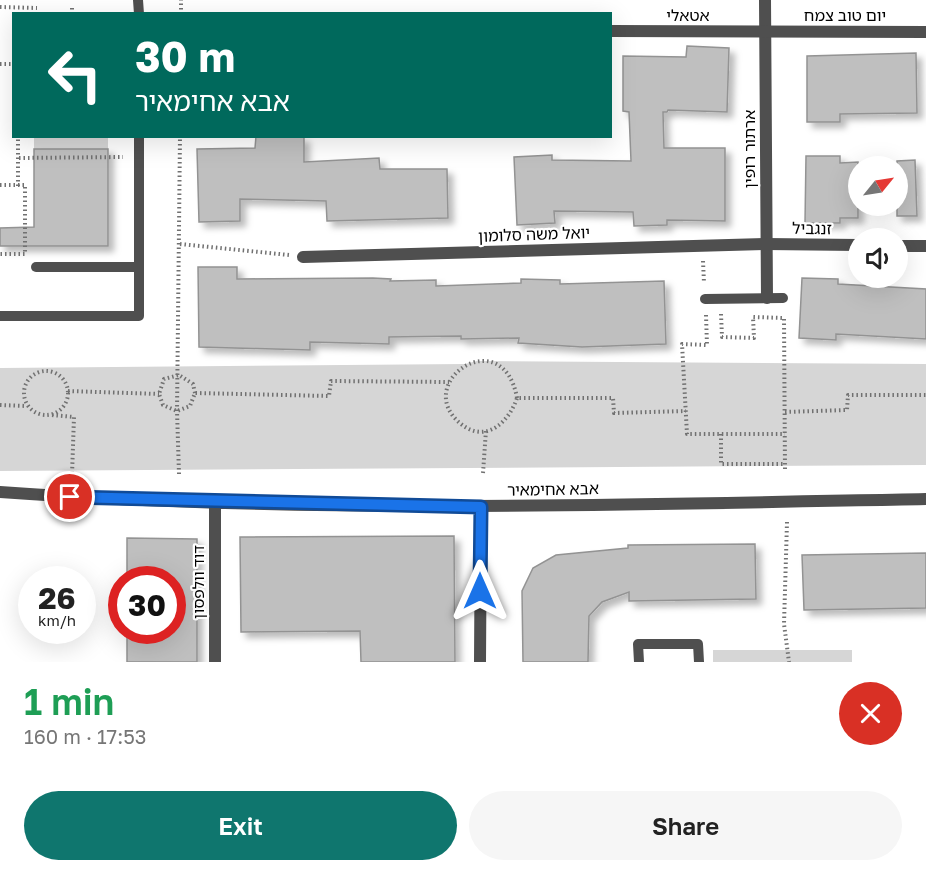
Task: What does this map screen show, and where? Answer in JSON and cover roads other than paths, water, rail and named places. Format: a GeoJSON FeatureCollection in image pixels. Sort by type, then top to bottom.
{"type":"FeatureCollection","features":[{"type":"Feature","properties":{"kind":"street","name":"ארתור רופין"},"geometry":{"type":"LineString","coordinates":[[765,0],[767,298]]}},
{"type":"Feature","properties":{"kind":"street","name":"אטאלי"},"geometry":{"type":"LineString","coordinates":[[612,31],[765,31]]}},
{"type":"Feature","properties":{"kind":"street","name":"יום טוב צמח"},"geometry":{"type":"LineString","coordinates":[[765,31],[926,32]]}},
{"type":"Feature","properties":{"kind":"street","name":"זנגביל"},"geometry":{"type":"LineString","coordinates":[[766,244],[848,245]]}},
{"type":"Feature","properties":{"kind":"street","name":"יואל משה סלומון"},"geometry":{"type":"LineString","coordinates":[[303,257],[766,244]]}},
{"type":"Feature","properties":{"kind":"street"},"geometry":{"type":"LineString","coordinates":[[908,246],[926,246]]}},
{"type":"Feature","properties":{"kind":"street","name":"אבא אחימאיר"},"geometry":{"type":"LineString","coordinates":[[0,492],[215,502],[481,507],[926,499]]}},
{"type":"Feature","properties":{"kind":"street","name":"דוד וולפסון"},"geometry":{"type":"LineString","coordinates":[[215,502],[215,662]]}},
{"type":"Feature","properties":{"kind":"street"},"geometry":{"type":"LineString","coordinates":[[480,662],[481,507]]}},
{"type":"Feature","properties":{"kind":"lane"},"geometry":{"type":"LineString","coordinates":[[0,316],[139,316],[139,138]]}},
{"type":"Feature","properties":{"kind":"lane"},"geometry":{"type":"LineString","coordinates":[[36,267],[139,267]]}},
{"type":"Feature","properties":{"kind":"lane"},"geometry":{"type":"LineString","coordinates":[[705,298],[783,298]]}},
{"type":"Feature","properties":{"kind":"lane"},"geometry":{"type":"LineString","coordinates":[[639,662],[638,644],[698,644],[699,662]]}}]}
